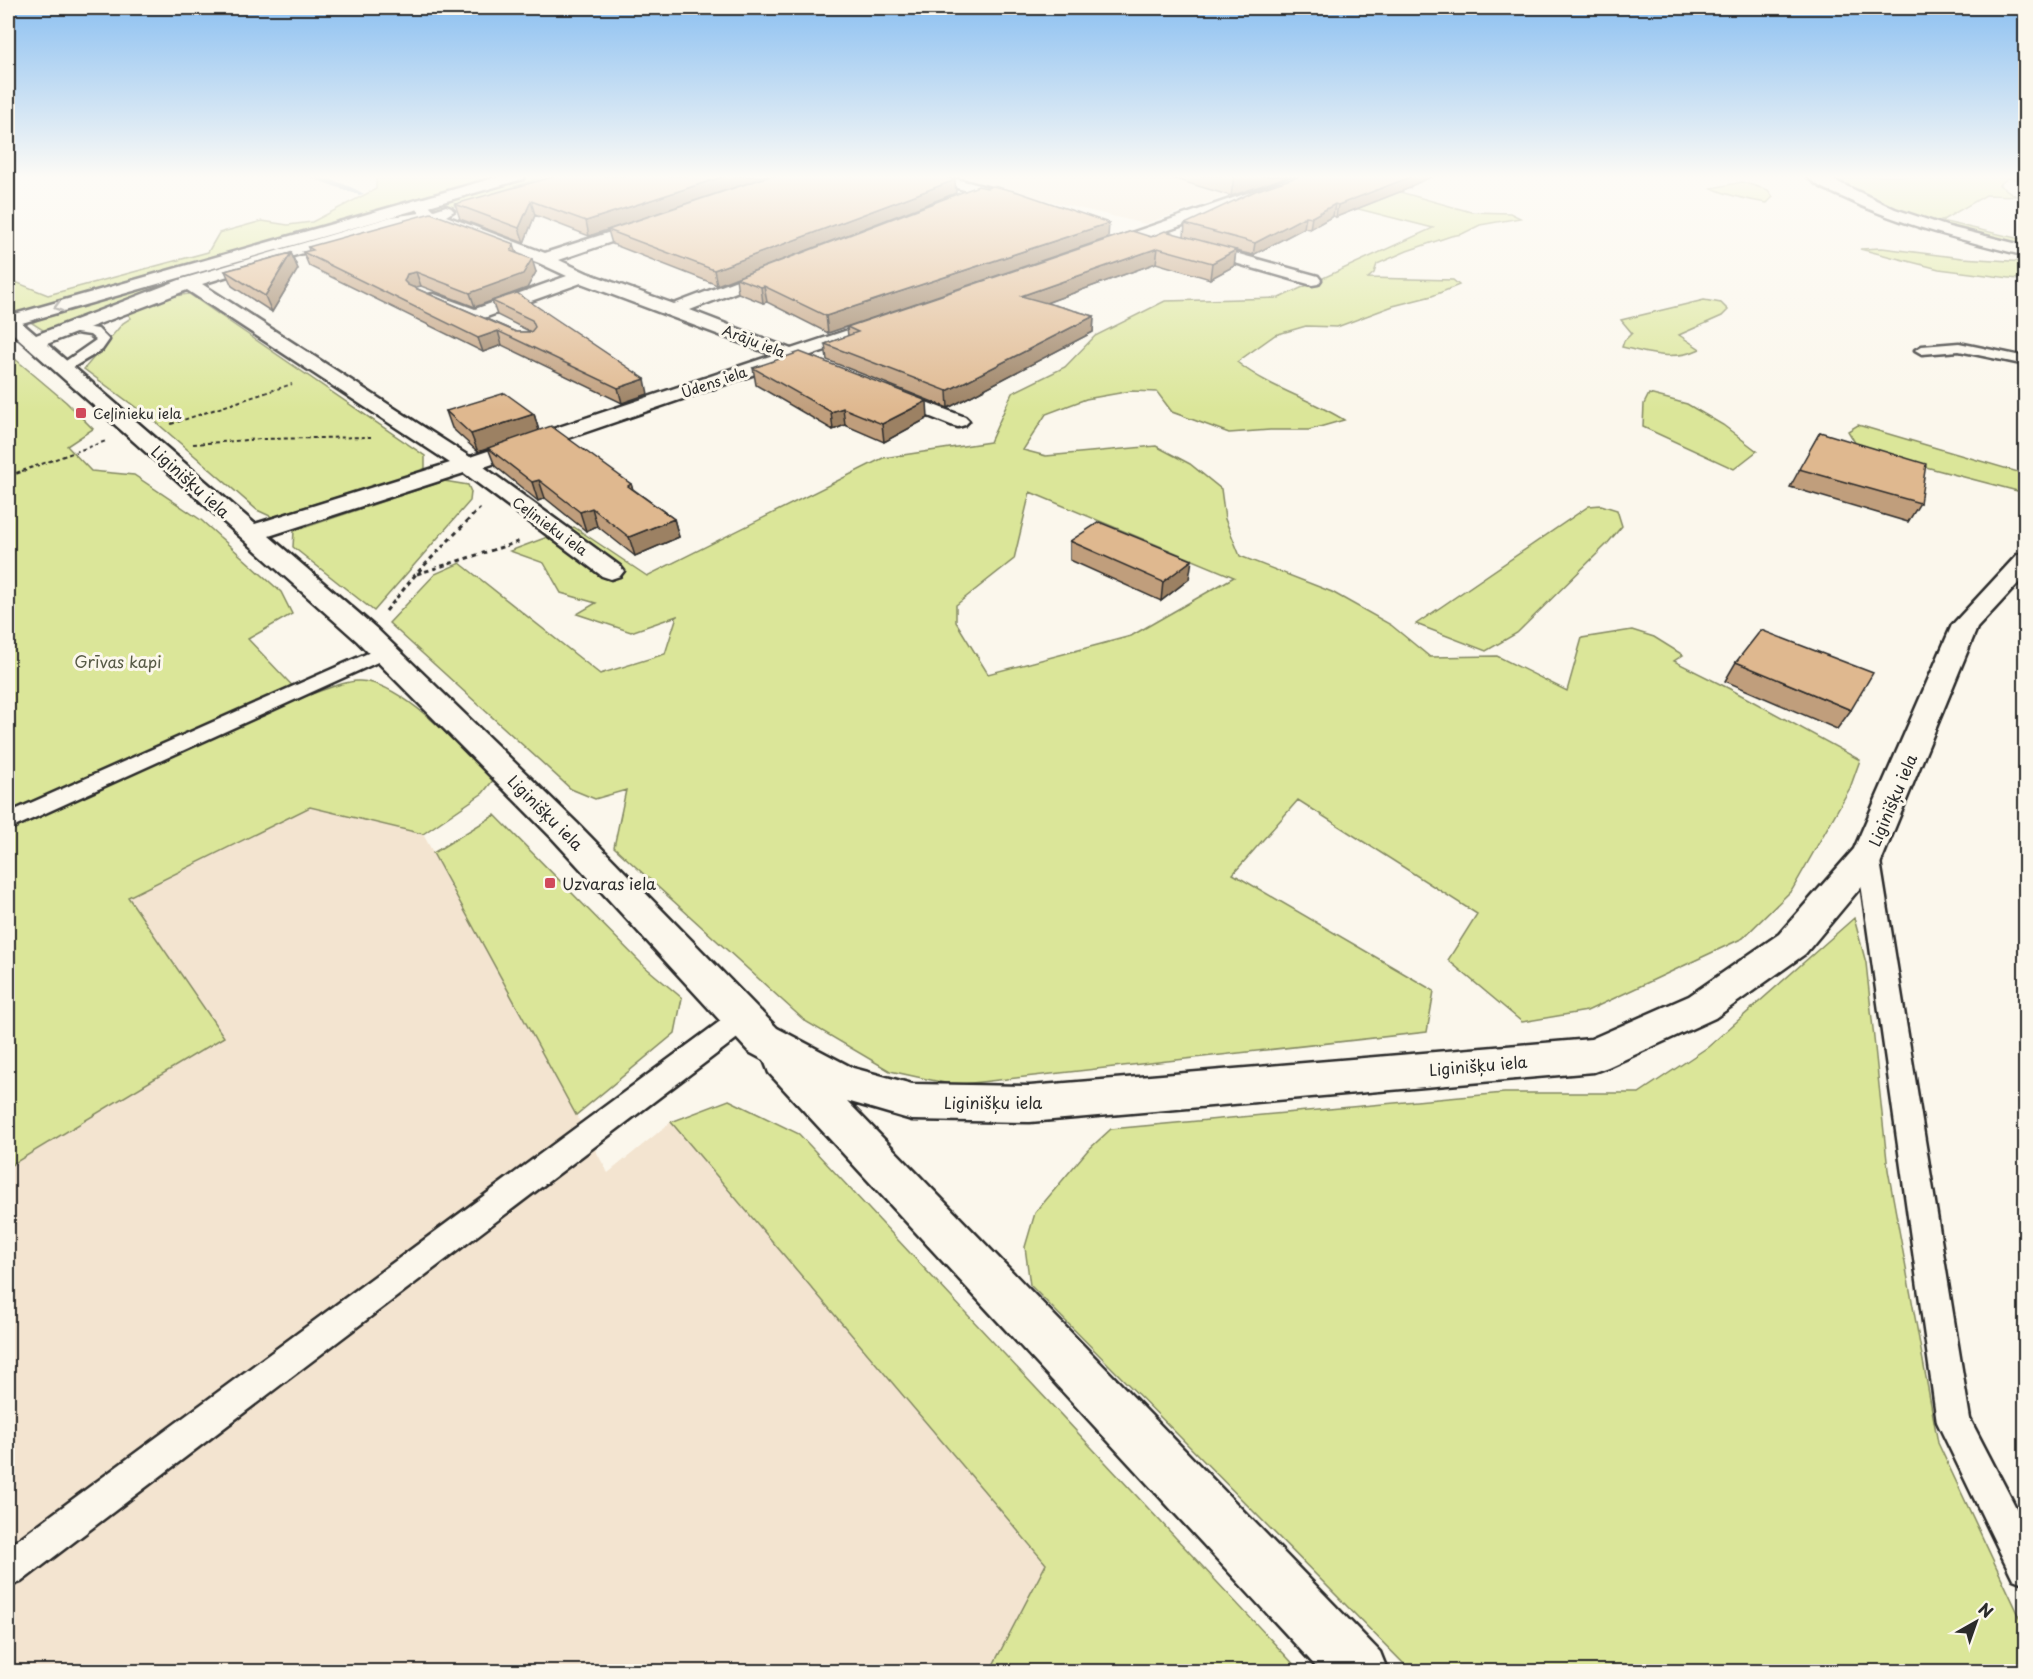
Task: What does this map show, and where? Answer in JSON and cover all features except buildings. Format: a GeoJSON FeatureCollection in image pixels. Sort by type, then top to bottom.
{"type":"FeatureCollection","features":[{"type":"Feature","properties":{"kind":"street"},"geometry":{"type":"LineString","coordinates":[[8,321],[258,254]]}},
{"type":"Feature","properties":{"kind":"street"},"geometry":{"type":"LineString","coordinates":[[34,342],[73,329],[188,283],[283,254]]}},
{"type":"Feature","properties":{"kind":"street","name":"Arāju iela"},"geometry":{"type":"LineString","coordinates":[[533,254],[581,277],[813,364]]}},
{"type":"Feature","properties":{"kind":"street"},"geometry":{"type":"LineString","coordinates":[[544,259],[558,254]]}},
{"type":"Feature","properties":{"kind":"street"},"geometry":{"type":"LineString","coordinates":[[1080,256],[1085,254]]}},
{"type":"Feature","properties":{"kind":"street"},"geometry":{"type":"LineString","coordinates":[[1221,254],[1312,280]]}},
{"type":"Feature","properties":{"kind":"street"},"geometry":{"type":"LineString","coordinates":[[674,310],[795,263]]}},
{"type":"Feature","properties":{"kind":"street"},"geometry":{"type":"LineString","coordinates":[[475,315],[581,277]]}},
{"type":"Feature","properties":{"kind":"street","name":"Ceļinieku iela"},"geometry":{"type":"LineString","coordinates":[[188,283],[467,465],[611,571]]}},
{"type":"Feature","properties":{"kind":"street"},"geometry":{"type":"LineString","coordinates":[[420,293],[496,325]]}},
{"type":"Feature","properties":{"kind":"street","name":"Liginišķu iela"},"geometry":{"type":"LineString","coordinates":[[8,321],[145,438],[250,534],[375,643],[566,831],[753,1030],[844,1083],[912,1102],[1030,1104],[1594,1055],[1702,1007],[1792,944],[1868,855],[1965,626],[2025,560]]}},
{"type":"Feature","properties":{"kind":"street","name":"Ūdens iela"},"geometry":{"type":"LineString","coordinates":[[250,534],[467,465],[880,325]]}},
{"type":"Feature","properties":{"kind":"street"},"geometry":{"type":"LineString","coordinates":[[869,386],[958,421]]}},
{"type":"Feature","properties":{"kind":"street"},"geometry":{"type":"LineString","coordinates":[[753,1030],[1360,1671]]}},
{"type":"Feature","properties":{"kind":"lane"},"geometry":{"type":"LineString","coordinates":[[65,368],[98,347],[103,340],[94,332],[73,329]]}},
{"type":"Feature","properties":{"kind":"lane"},"geometry":{"type":"LineString","coordinates":[[1922,350],[1959,347],[2025,361]]}},
{"type":"Feature","properties":{"kind":"lane"},"geometry":{"type":"LineString","coordinates":[[8,822],[375,643]]}},
{"type":"Feature","properties":{"kind":"lane"},"geometry":{"type":"LineString","coordinates":[[1868,855],[1954,1422],[2025,1566]]}},
{"type":"Feature","properties":{"kind":"lane"},"geometry":{"type":"LineString","coordinates":[[8,1569],[753,1030]]}},
{"type":"Feature","properties":{"kind":"path"},"geometry":{"type":"LineString","coordinates":[[145,438],[160,427],[205,414],[326,371]]}},
{"type":"Feature","properties":{"kind":"path"},"geometry":{"type":"LineString","coordinates":[[8,476],[145,438],[425,437]]}},
{"type":"Feature","properties":{"kind":"path"},"geometry":{"type":"LineString","coordinates":[[375,643],[416,574],[498,489]]}},
{"type":"Feature","properties":{"kind":"path"},"geometry":{"type":"LineString","coordinates":[[416,574],[556,531]]}},
{"type":"Feature","properties":{"kind":"shaded area"},"geometry":{"type":"Polygon","coordinates":[[[310,807],[423,834],[608,1173],[671,1122],[1046,1565],[990,1671],[8,1672],[8,1167],[224,1037],[127,897],[310,807]]]}},
{"type":"Feature","properties":{"kind":"green space"},"geometry":{"type":"Polygon","coordinates":[[[199,254],[225,254],[8,316],[8,279],[48,295],[199,254]]]}},
{"type":"Feature","properties":{"kind":"green space"},"geometry":{"type":"Polygon","coordinates":[[[257,254],[289,254],[46,332],[32,323],[51,312],[257,254]]]}},
{"type":"Feature","properties":{"kind":"green space"},"geometry":{"type":"Polygon","coordinates":[[[1375,254],[1399,254],[1377,264],[1374,273],[1368,278],[1453,280],[1459,285],[1337,327],[1306,326],[1275,335],[1237,362],[1262,379],[1344,420],[1309,430],[1229,433],[1172,412],[1157,392],[1131,391],[1086,399],[1046,414],[1023,450],[1046,456],[1156,446],[1190,464],[1221,489],[1225,519],[1240,556],[1332,592],[1391,625],[1430,657],[1497,656],[1567,691],[1582,638],[1632,630],[1654,637],[1683,655],[1674,661],[1860,760],[1850,788],[1792,890],[1743,938],[1587,1011],[1522,1022],[1448,960],[1477,914],[1298,800],[1233,874],[1434,991],[1427,1032],[954,1085],[890,1071],[805,1021],[614,847],[626,790],[595,799],[571,789],[389,623],[435,574],[460,563],[600,674],[665,654],[677,616],[631,632],[577,614],[596,603],[561,593],[544,563],[510,551],[574,527],[647,576],[883,458],[990,442],[1012,393],[1065,367],[1095,336],[1165,301],[1279,298],[1375,254]],[[1030,492],[1014,559],[956,605],[956,622],[988,674],[1131,636],[1234,577],[1030,492]]]}},
{"type":"Feature","properties":{"kind":"green space"},"geometry":{"type":"Polygon","coordinates":[[[1881,254],[1933,254],[2025,262],[2025,280],[1939,269],[1881,254]]]}},
{"type":"Feature","properties":{"kind":"green space"},"geometry":{"type":"Polygon","coordinates":[[[189,294],[425,456],[425,470],[272,517],[257,510],[157,423],[84,369],[123,323],[131,318],[127,313],[166,297],[189,294]]]}},
{"type":"Feature","properties":{"kind":"green space"},"geometry":{"type":"Polygon","coordinates":[[[1704,300],[1721,303],[1728,310],[1722,316],[1679,335],[1700,349],[1691,353],[1671,355],[1652,354],[1622,347],[1624,341],[1632,333],[1621,320],[1704,300]]]}},
{"type":"Feature","properties":{"kind":"green space","name":"Grīvas kapi"},"geometry":{"type":"Polygon","coordinates":[[[8,353],[66,402],[93,429],[67,446],[91,471],[134,475],[201,520],[281,592],[292,614],[248,639],[303,697],[350,682],[374,683],[392,691],[430,718],[494,779],[483,793],[423,834],[310,807],[128,897],[224,1037],[8,1167],[8,353]]]}},
{"type":"Feature","properties":{"kind":"green space"},"geometry":{"type":"Polygon","coordinates":[[[1649,394],[1687,404],[1723,425],[1757,451],[1734,469],[1643,427],[1644,404],[1649,394]]]}},
{"type":"Feature","properties":{"kind":"green space"},"geometry":{"type":"Polygon","coordinates":[[[1858,425],[2025,474],[2025,493],[1880,455],[1857,446],[1848,431],[1858,425]]]}},
{"type":"Feature","properties":{"kind":"green space"},"geometry":{"type":"Polygon","coordinates":[[[444,481],[468,485],[471,492],[470,501],[374,611],[293,547],[294,531],[444,481]]]}},
{"type":"Feature","properties":{"kind":"green space"},"geometry":{"type":"Polygon","coordinates":[[[1601,505],[1617,510],[1622,526],[1607,544],[1517,633],[1486,651],[1416,624],[1589,506],[1601,505]]]}},
{"type":"Feature","properties":{"kind":"green space"},"geometry":{"type":"Polygon","coordinates":[[[495,815],[644,966],[682,998],[675,1033],[576,1115],[433,853],[495,815]]]}},
{"type":"Feature","properties":{"kind":"green space"},"geometry":{"type":"Polygon","coordinates":[[[1854,918],[1866,963],[1888,1170],[1938,1443],[2025,1628],[2025,1671],[1411,1671],[1030,1285],[1025,1247],[1035,1213],[1087,1151],[1111,1129],[1504,1093],[1639,1093],[1708,1047],[1854,918]]]}},
{"type":"Feature","properties":{"kind":"green space"},"geometry":{"type":"Polygon","coordinates":[[[729,1100],[799,1134],[1300,1671],[990,1671],[1046,1564],[671,1122],[729,1100]]]}},
{"type":"Feature","properties":{"kind":"place","name":"Ceļinieku iela"},"geometry":{"type":"Point","coordinates":[81,413]}},
{"type":"Feature","properties":{"kind":"place","name":"Uzvaras iela"},"geometry":{"type":"Point","coordinates":[550,883]}}]}
